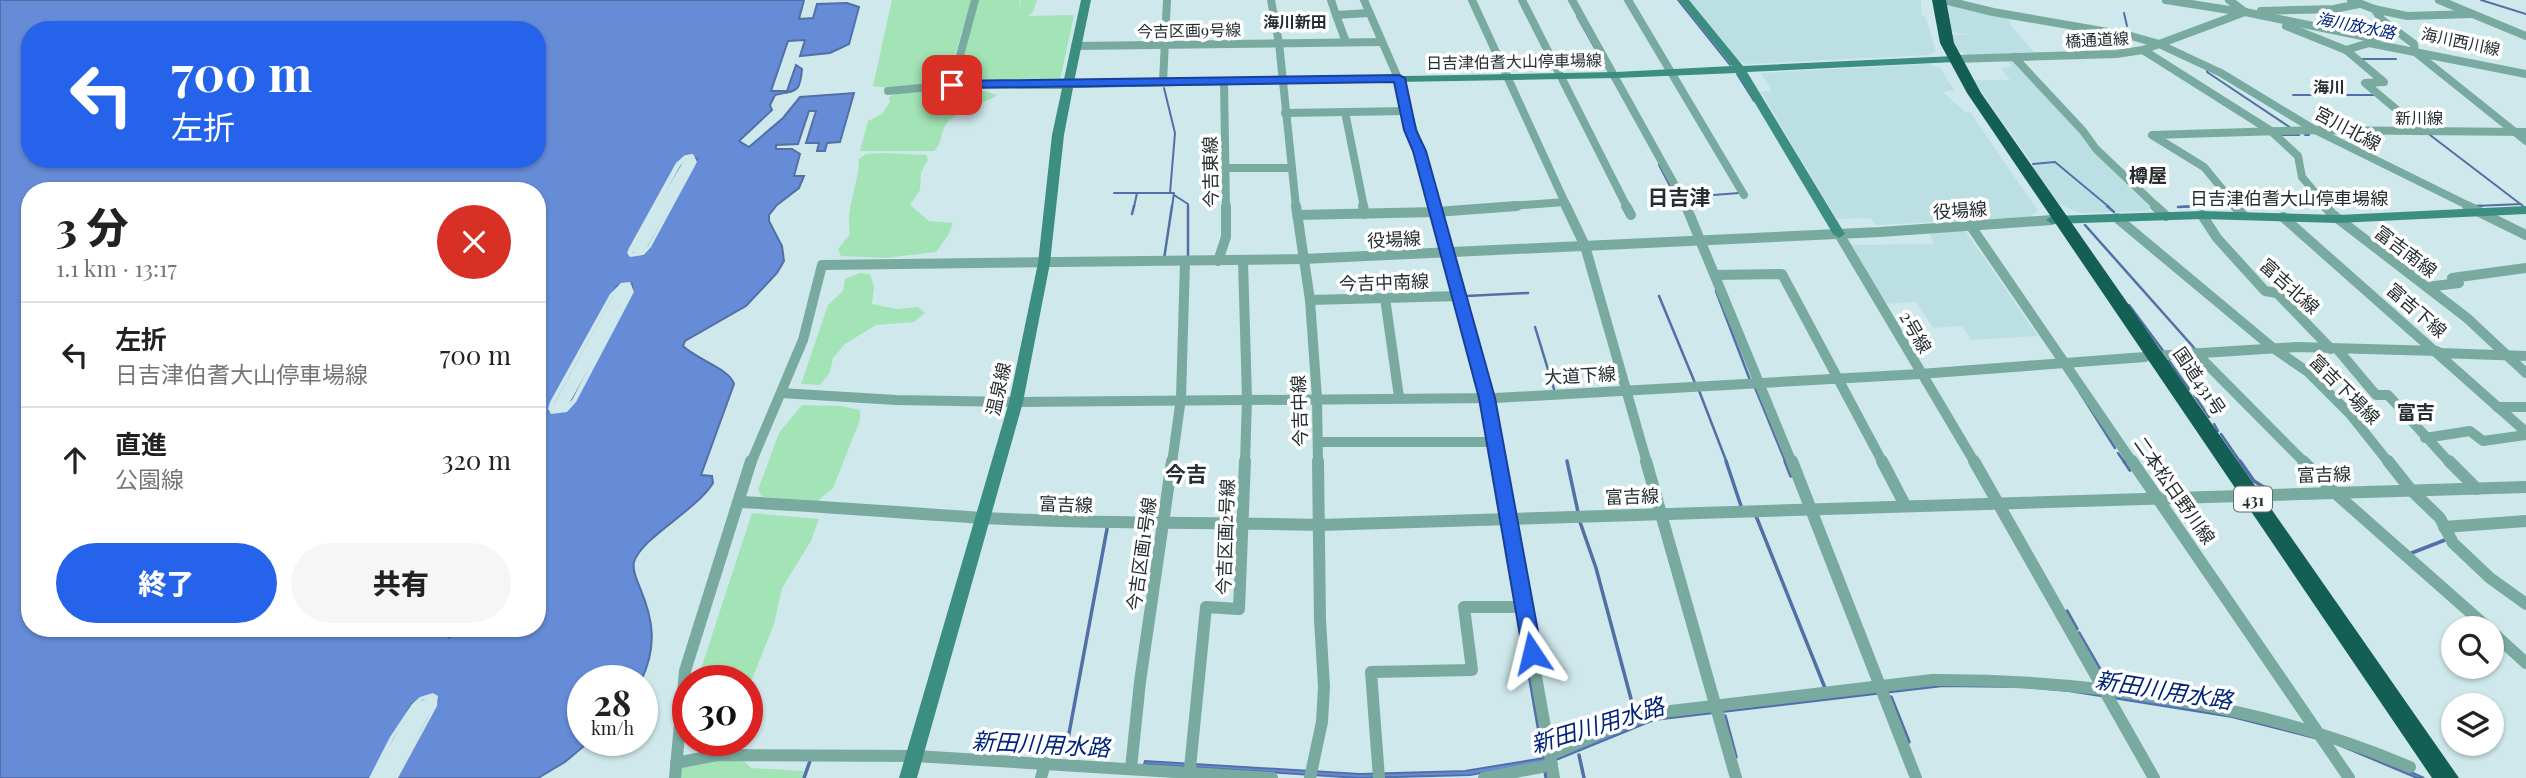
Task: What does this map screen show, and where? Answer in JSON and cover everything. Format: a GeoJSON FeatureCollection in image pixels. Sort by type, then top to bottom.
{"type":"FeatureCollection","features":[{"type":"Feature","properties":{"kind":"highway","name":"国道431号"},"geometry":{"type":"LineString","coordinates":[[1930,0],[1933,25],[1949,59],[2244,494],[2446,778]]}},
{"type":"Feature","properties":{"kind":"highway","name":"国道431号"},"geometry":{"type":"LineString","coordinates":[[1942,0],[1942,26],[1949,59]]}},
{"type":"Feature","properties":{"kind":"highway","name":"国道431号"},"geometry":{"type":"LineString","coordinates":[[2244,494],[2431,778]]}},
{"type":"Feature","properties":{"kind":"street"},"geometry":{"type":"LineString","coordinates":[[952,85],[975,0]]}},
{"type":"Feature","properties":{"kind":"street","name":"温泉線"},"geometry":{"type":"LineString","coordinates":[[908,778],[1016,402],[1044,263],[1058,135],[1086,0]]}},
{"type":"Feature","properties":{"kind":"street"},"geometry":{"type":"LineString","coordinates":[[1163,82],[1167,0]]}},
{"type":"Feature","properties":{"kind":"street","name":"今吉中線"},"geometry":{"type":"LineString","coordinates":[[1271,0],[1279,43],[1297,215],[1310,300],[1317,398],[1320,620],[1324,687],[1322,722],[1310,778]]}},
{"type":"Feature","properties":{"kind":"street"},"geometry":{"type":"LineString","coordinates":[[1331,0],[1346,42]]}},
{"type":"Feature","properties":{"kind":"street"},"geometry":{"type":"LineString","coordinates":[[1364,0],[1399,78],[1410,130],[1420,151],[1487,398],[1552,763]]}},
{"type":"Feature","properties":{"kind":"street"},"geometry":{"type":"LineString","coordinates":[[1472,0],[1510,77],[1585,246],[1736,778]]}},
{"type":"Feature","properties":{"kind":"street"},"geometry":{"type":"LineString","coordinates":[[1522,0],[1631,215]]}},
{"type":"Feature","properties":{"kind":"street"},"geometry":{"type":"LineString","coordinates":[[1572,0],[1616,75],[1703,240],[1916,778]]}},
{"type":"Feature","properties":{"kind":"street"},"geometry":{"type":"LineString","coordinates":[[1628,0],[1744,195]]}},
{"type":"Feature","properties":{"kind":"street","name":"2号線"},"geometry":{"type":"LineString","coordinates":[[1684,0],[1740,69],[1998,502],[2154,778]]}},
{"type":"Feature","properties":{"kind":"street","name":"宮川北線"},"geometry":{"type":"LineString","coordinates":[[1942,0],[1993,12],[2131,36],[2159,44],[2221,73],[2315,130],[2526,235]]}},
{"type":"Feature","properties":{"kind":"street"},"geometry":{"type":"LineString","coordinates":[[2166,0],[2241,14],[2294,29],[2346,50],[2385,82],[2365,83],[2422,131]]}},
{"type":"Feature","properties":{"kind":"street","name":"海川西川線"},"geometry":{"type":"LineString","coordinates":[[2229,0],[2241,14],[2414,49]]}},
{"type":"Feature","properties":{"kind":"street"},"geometry":{"type":"LineString","coordinates":[[2440,0],[2526,36]]}},
{"type":"Feature","properties":{"kind":"street"},"geometry":{"type":"LineString","coordinates":[[2241,14],[2293,9],[2334,9],[2355,2],[2407,16],[2434,13],[2472,14]]}},
{"type":"Feature","properties":{"kind":"street"},"geometry":{"type":"LineString","coordinates":[[2374,9],[2382,20],[2414,44],[2414,49],[2526,141]]}},
{"type":"Feature","properties":{"kind":"street"},"geometry":{"type":"LineString","coordinates":[[1336,15],[1369,13]]}},
{"type":"Feature","properties":{"kind":"street","name":"橋通道線"},"geometry":{"type":"LineString","coordinates":[[1949,59],[2143,50],[2241,14]]}},
{"type":"Feature","properties":{"kind":"street","name":"今吉区画9号線"},"geometry":{"type":"LineString","coordinates":[[1075,46],[1382,42]]}},
{"type":"Feature","properties":{"kind":"street"},"geometry":{"type":"LineString","coordinates":[[2346,50],[2365,43],[2414,49],[2525,73]]}},
{"type":"Feature","properties":{"kind":"street","name":"富吉南線"},"geometry":{"type":"LineString","coordinates":[[2143,50],[2271,131],[2298,156],[2301,177],[2338,219],[2472,323],[2526,373]]}},
{"type":"Feature","properties":{"kind":"street"},"geometry":{"type":"LineString","coordinates":[[2014,57],[2083,131],[2096,149],[2166,216]]}},
{"type":"Feature","properties":{"kind":"street","name":"日吉津伯耆大山停車場線"},"geometry":{"type":"LineString","coordinates":[[1069,85],[1616,75],[1949,59]]}},
{"type":"Feature","properties":{"kind":"street","name":"今吉東線"},"geometry":{"type":"LineString","coordinates":[[1218,261],[1226,237],[1224,81]]}},
{"type":"Feature","properties":{"kind":"street"},"geometry":{"type":"LineString","coordinates":[[888,91],[952,85],[1069,85]]}},
{"type":"Feature","properties":{"kind":"street"},"geometry":{"type":"LineString","coordinates":[[1285,113],[1407,111]]}},
{"type":"Feature","properties":{"kind":"street"},"geometry":{"type":"LineString","coordinates":[[1345,113],[1365,214]]}},
{"type":"Feature","properties":{"kind":"street","name":"新川線"},"geometry":{"type":"LineString","coordinates":[[2243,215],[2204,167],[2152,135],[2315,130],[2526,132]]}},
{"type":"Feature","properties":{"kind":"street"},"geometry":{"type":"LineString","coordinates":[[1226,168],[1292,168]]}},
{"type":"Feature","properties":{"kind":"street"},"geometry":{"type":"LineString","coordinates":[[1297,215],[1436,212],[1565,202]]}},
{"type":"Feature","properties":{"kind":"street","name":"日吉津伯耆大山停車場線"},"geometry":{"type":"LineString","coordinates":[[2057,220],[2202,215],[2338,219],[2526,210]]}},
{"type":"Feature","properties":{"kind":"street","name":"富吉北線"},"geometry":{"type":"LineString","coordinates":[[2202,215],[2217,238],[2264,291],[2277,293],[2376,395],[2388,395],[2425,438],[2477,489]]}},
{"type":"Feature","properties":{"kind":"street","name":"富吉下線"},"geometry":{"type":"LineString","coordinates":[[2283,217],[2526,433]]}},
{"type":"Feature","properties":{"kind":"street","name":"富吉下場線"},"geometry":{"type":"LineString","coordinates":[[2117,218],[2273,348],[2308,372],[2350,414],[2411,490],[2440,518],[2466,556],[2526,604]]}},
{"type":"Feature","properties":{"kind":"street","name":"役場線"},"geometry":{"type":"LineString","coordinates":[[781,393],[803,340],[822,265],[1303,259],[1839,234],[2057,220]]}},
{"type":"Feature","properties":{"kind":"street","name":"二本松日野川線"},"geometry":{"type":"LineString","coordinates":[[1970,225],[2349,778]]}},
{"type":"Feature","properties":{"kind":"street","name":"今吉区画2号線"},"geometry":{"type":"LineString","coordinates":[[1190,775],[1206,607],[1239,609],[1247,398],[1243,261]]}},
{"type":"Feature","properties":{"kind":"street","name":"今吉区画1号線"},"geometry":{"type":"LineString","coordinates":[[1131,768],[1140,681],[1181,398],[1185,262]]}},
{"type":"Feature","properties":{"kind":"street"},"geometry":{"type":"LineString","coordinates":[[2427,287],[2459,283],[2452,278],[2526,268]]}},
{"type":"Feature","properties":{"kind":"street"},"geometry":{"type":"LineString","coordinates":[[1715,275],[1782,274],[1905,505]]}},
{"type":"Feature","properties":{"kind":"street","name":"今吉中南線"},"geometry":{"type":"LineString","coordinates":[[1310,300],[1460,296]]}},
{"type":"Feature","properties":{"kind":"street"},"geometry":{"type":"LineString","coordinates":[[1385,298],[1399,397]]}},
{"type":"Feature","properties":{"kind":"street","name":"大道下線"},"geometry":{"type":"LineString","coordinates":[[781,393],[896,400],[1016,402],[1181,398],[1487,398],[1920,374],[2273,348],[2526,356]]}},
{"type":"Feature","properties":{"kind":"street"},"geometry":{"type":"LineString","coordinates":[[2196,353],[2334,492],[2474,616]]}},
{"type":"Feature","properties":{"kind":"street"},"geometry":{"type":"LineString","coordinates":[[675,778],[685,671],[757,443],[781,393]]}},
{"type":"Feature","properties":{"kind":"street"},"geometry":{"type":"LineString","coordinates":[[2497,407],[2526,407]]}},
{"type":"Feature","properties":{"kind":"street"},"geometry":{"type":"LineString","coordinates":[[2425,438],[2470,431],[2483,441],[2526,433]]}},
{"type":"Feature","properties":{"kind":"street"},"geometry":{"type":"LineString","coordinates":[[1318,442],[1495,442]]}},
{"type":"Feature","properties":{"kind":"street","name":"富吉線"},"geometry":{"type":"LineString","coordinates":[[739,502],[984,518],[1320,525],[2526,487]]}},
{"type":"Feature","properties":{"kind":"street"},"geometry":{"type":"LineString","coordinates":[[2444,527],[2526,521]]}},
{"type":"Feature","properties":{"kind":"street"},"geometry":{"type":"LineString","coordinates":[[1379,778],[1371,672],[1472,670],[1464,607],[1524,607]]}},
{"type":"Feature","properties":{"kind":"street"},"geometry":{"type":"LineString","coordinates":[[2504,643],[2526,663]]}},
{"type":"Feature","properties":{"kind":"street"},"geometry":{"type":"LineString","coordinates":[[1485,778],[1552,763],[1633,719],[1654,713],[1717,710],[1956,680],[2021,681],[2229,711],[2322,737],[2410,767]]}},
{"type":"Feature","properties":{"kind":"street"},"geometry":{"type":"LineString","coordinates":[[676,763],[716,754],[915,756],[1272,778]]}},
{"type":"Feature","properties":{"kind":"street"},"geometry":{"type":"LineString","coordinates":[[1041,778],[1045,763]]}},
{"type":"Feature","properties":{"kind":"shaded area"},"geometry":{"type":"Polygon","coordinates":[[[1689,0],[1921,0],[1921,14],[1926,18],[1936,52],[1929,55],[1748,64],[1739,61],[1689,0]]]}},
{"type":"Feature","properties":{"kind":"shaded area"},"geometry":{"type":"Polygon","coordinates":[[[1944,1],[2007,15],[2011,26],[2037,55],[1972,57],[1957,50],[1951,35],[1969,34],[1951,32],[1944,1]]]}},
{"type":"Feature","properties":{"kind":"shaded area"},"geometry":{"type":"Polygon","coordinates":[[[2004,59],[2013,59],[2078,131],[2092,151],[2151,208],[2147,211],[2116,212],[2056,162],[2032,163],[1973,80],[2010,80],[2001,68],[2012,66],[2004,59]]]}},
{"type":"Feature","properties":{"kind":"shaded area"},"geometry":{"type":"Polygon","coordinates":[[[1929,64],[1940,68],[1954,90],[1943,92],[1965,112],[1970,112],[2038,211],[2030,217],[1876,225],[1870,218],[1837,219],[1761,92],[1772,91],[1761,73],[1929,64]]]}},
{"type":"Feature","properties":{"kind":"shaded area"},"geometry":{"type":"Polygon","coordinates":[[[2054,163],[2112,212],[2081,213],[2060,205],[2032,165],[2054,163]]]}},
{"type":"Feature","properties":{"kind":"shaded area"},"geometry":{"type":"Polygon","coordinates":[[[1964,229],[2038,336],[1971,340],[1962,326],[1933,328],[1916,302],[1882,304],[1848,245],[1934,244],[1928,231],[1964,229]]]}},
{"type":"Feature","properties":{"kind":"green space"},"geometry":{"type":"Polygon","coordinates":[[[892,0],[971,0],[947,83],[888,88],[873,86],[892,0]]]}},
{"type":"Feature","properties":{"kind":"green space"},"geometry":{"type":"Polygon","coordinates":[[[978,0],[1020,0],[1018,11],[1021,0],[1037,0],[1033,12],[1027,16],[1074,15],[1060,80],[1050,83],[962,84],[956,81],[978,0]]]}},
{"type":"Feature","properties":{"kind":"green space"},"geometry":{"type":"Polygon","coordinates":[[[983,91],[998,95],[949,121],[934,151],[860,151],[868,121],[882,114],[890,102],[889,97],[898,93],[983,91]]]}},
{"type":"Feature","properties":{"kind":"green space"},"geometry":{"type":"Polygon","coordinates":[[[866,154],[926,155],[928,160],[921,172],[920,190],[910,205],[929,221],[953,223],[949,234],[936,252],[886,258],[841,256],[838,249],[850,234],[849,215],[859,159],[866,154]]]}},
{"type":"Feature","properties":{"kind":"green space"},"geometry":{"type":"Polygon","coordinates":[[[860,273],[870,274],[874,287],[872,304],[896,309],[918,307],[925,313],[914,322],[876,325],[845,344],[833,358],[830,372],[820,385],[801,384],[828,305],[843,291],[845,279],[860,273]]]}},
{"type":"Feature","properties":{"kind":"green space"},"geometry":{"type":"Polygon","coordinates":[[[802,405],[840,406],[860,410],[860,420],[833,488],[818,501],[762,497],[758,490],[779,433],[802,405]]]}},
{"type":"Feature","properties":{"kind":"green space"},"geometry":{"type":"Polygon","coordinates":[[[752,513],[819,519],[811,541],[782,588],[774,624],[758,665],[702,665],[752,513]]]}},
{"type":"Feature","properties":{"kind":"green space"},"geometry":{"type":"Polygon","coordinates":[[[734,758],[743,760],[751,768],[804,771],[802,778],[680,778],[681,767],[734,758]]]}},
{"type":"Feature","properties":{"kind":"water"},"geometry":{"type":"Polygon","coordinates":[[[0,0],[804,0],[799,19],[813,18],[817,4],[847,3],[859,7],[849,44],[830,53],[800,56],[805,40],[788,41],[771,91],[787,91],[796,65],[802,69],[800,83],[796,90],[775,95],[770,105],[772,110],[739,141],[749,147],[783,118],[800,97],[854,93],[840,142],[827,143],[825,151],[817,151],[819,143],[806,143],[816,111],[809,111],[798,144],[776,145],[776,149],[792,149],[800,154],[794,176],[804,176],[799,188],[769,215],[769,221],[782,246],[784,261],[777,273],[746,306],[685,341],[683,346],[720,369],[734,384],[701,475],[712,476],[713,483],[695,503],[647,543],[634,562],[635,575],[651,623],[647,665],[567,665],[567,756],[572,756],[538,778],[397,778],[438,700],[433,694],[412,704],[370,778],[0,778],[0,0]],[[686,155],[628,253],[644,255],[697,159],[686,155]],[[632,284],[617,286],[549,411],[566,411],[633,292],[632,284]]]}},
{"type":"Feature","properties":{"kind":"water"},"geometry":{"type":"Polygon","coordinates":[[[1942,682],[1994,683],[2071,690],[2220,712],[2323,738],[2424,778],[2417,778],[2334,743],[2232,717],[2069,691],[2024,687],[1943,686],[1654,720],[1556,760],[1470,775],[1359,778],[1144,764],[1145,761],[1360,774],[1465,771],[1556,756],[1652,716],[1942,682]]]}},
{"type":"Feature","properties":{"kind":"pier"},"geometry":{"type":"Polygon","coordinates":[[[693,154],[697,162],[651,247],[644,255],[630,257],[627,253],[629,248],[676,163],[685,155],[693,154]],[[692,158],[685,160],[680,166],[632,253],[642,252],[648,246],[693,161],[692,158]]]}},
{"type":"Feature","properties":{"kind":"pier"},"geometry":{"type":"Polygon","coordinates":[[[630,282],[634,292],[576,402],[567,412],[551,414],[548,409],[550,402],[610,294],[621,283],[630,282]],[[628,286],[620,288],[613,296],[553,410],[564,408],[572,400],[629,290],[628,286]]]}},
{"type":"Feature","properties":{"kind":"pier"},"geometry":{"type":"Polygon","coordinates":[[[433,693],[438,696],[437,706],[398,778],[394,778],[427,719],[434,700],[432,697],[415,706],[393,739],[374,778],[369,778],[390,737],[412,704],[420,697],[433,693]]]}},
{"type":"Feature","properties":{"kind":"waterway"},"geometry":{"type":"LineString","coordinates":[[1678,0],[1730,65]]}},
{"type":"Feature","properties":{"kind":"waterway"},"geometry":{"type":"LineString","coordinates":[[2481,0],[2526,14]]}},
{"type":"Feature","properties":{"kind":"waterway"},"geometry":{"type":"LineString","coordinates":[[2124,13],[2127,26]]}},
{"type":"Feature","properties":{"kind":"waterway"},"geometry":{"type":"LineString","coordinates":[[1577,16],[1596,50]]}},
{"type":"Feature","properties":{"kind":"waterway"},"geometry":{"type":"LineString","coordinates":[[2361,59],[2396,59]]}},
{"type":"Feature","properties":{"kind":"waterway"},"geometry":{"type":"LineString","coordinates":[[2207,69],[2207,72],[2291,128]]}},
{"type":"Feature","properties":{"kind":"waterway"},"geometry":{"type":"LineString","coordinates":[[1737,74],[1754,101]]}},
{"type":"Feature","properties":{"kind":"waterway"},"geometry":{"type":"LineString","coordinates":[[1164,88],[1175,133],[1170,193]]}},
{"type":"Feature","properties":{"kind":"waterway"},"geometry":{"type":"LineString","coordinates":[[2293,95],[2376,95]]}},
{"type":"Feature","properties":{"kind":"waterway"},"geometry":{"type":"LineString","coordinates":[[2278,135],[2299,135]]}},
{"type":"Feature","properties":{"kind":"waterway"},"geometry":{"type":"LineString","coordinates":[[2430,135],[2520,204]]}},
{"type":"Feature","properties":{"kind":"waterway"},"geometry":{"type":"LineString","coordinates":[[2033,164],[2055,162],[2109,207]]}},
{"type":"Feature","properties":{"kind":"waterway"},"geometry":{"type":"LineString","coordinates":[[1659,165],[1681,207]]}},
{"type":"Feature","properties":{"kind":"waterway"},"geometry":{"type":"LineString","coordinates":[[1114,193],[1137,193]]}},
{"type":"Feature","properties":{"kind":"waterway"},"geometry":{"type":"LineString","coordinates":[[1134,207],[1137,193]]}},
{"type":"Feature","properties":{"kind":"waterway"},"geometry":{"type":"LineString","coordinates":[[1137,193],[1170,193]]}},
{"type":"Feature","properties":{"kind":"waterway"},"geometry":{"type":"LineString","coordinates":[[1170,193],[1174,193],[1172,207]]}},
{"type":"Feature","properties":{"kind":"waterway"},"geometry":{"type":"LineString","coordinates":[[1688,197],[1739,193]]}},
{"type":"Feature","properties":{"kind":"waterway"},"geometry":{"type":"LineString","coordinates":[[1174,195],[1188,204],[1188,257]]}},
{"type":"Feature","properties":{"kind":"waterway"},"geometry":{"type":"LineString","coordinates":[[2201,206],[2178,207],[2231,204]]}},
{"type":"Feature","properties":{"kind":"waterway"},"geometry":{"type":"LineString","coordinates":[[2482,206],[2475,206],[2520,204]]}},
{"type":"Feature","properties":{"kind":"waterway"},"geometry":{"type":"LineString","coordinates":[[1132,214],[1134,206]]}},
{"type":"Feature","properties":{"kind":"waterway"},"geometry":{"type":"LineString","coordinates":[[1164,259],[1172,206]]}},
{"type":"Feature","properties":{"kind":"waterway"},"geometry":{"type":"LineString","coordinates":[[2107,206],[2114,212]]}},
{"type":"Feature","properties":{"kind":"waterway"},"geometry":{"type":"LineString","coordinates":[[2085,225],[2196,350]]}},
{"type":"Feature","properties":{"kind":"waterway"},"geometry":{"type":"LineString","coordinates":[[1716,291],[1750,380]]}},
{"type":"Feature","properties":{"kind":"waterway"},"geometry":{"type":"LineString","coordinates":[[1466,296],[1528,293]]}},
{"type":"Feature","properties":{"kind":"waterway"},"geometry":{"type":"LineString","coordinates":[[1659,296],[1695,383]]}},
{"type":"Feature","properties":{"kind":"waterway"},"geometry":{"type":"LineString","coordinates":[[2129,305],[2164,352]]}},
{"type":"Feature","properties":{"kind":"waterway"},"geometry":{"type":"LineString","coordinates":[[1535,327],[1554,389]]}},
{"type":"Feature","properties":{"kind":"waterway"},"geometry":{"type":"LineString","coordinates":[[2167,358],[2189,389]]}},
{"type":"Feature","properties":{"kind":"waterway"},"geometry":{"type":"LineString","coordinates":[[2074,383],[2115,448]]}},
{"type":"Feature","properties":{"kind":"waterway"},"geometry":{"type":"LineString","coordinates":[[1754,385],[1786,463]]}},
{"type":"Feature","properties":{"kind":"waterway"},"geometry":{"type":"LineString","coordinates":[[1698,388],[1727,463]]}},
{"type":"Feature","properties":{"kind":"waterway"},"geometry":{"type":"LineString","coordinates":[[2194,395],[2209,417]]}},
{"type":"Feature","properties":{"kind":"waterway"},"geometry":{"type":"LineString","coordinates":[[1482,402],[1488,437]]}},
{"type":"Feature","properties":{"kind":"waterway"},"geometry":{"type":"LineString","coordinates":[[2214,424],[2218,431]]}},
{"type":"Feature","properties":{"kind":"waterway"},"geometry":{"type":"LineString","coordinates":[[2221,434],[2241,463]]}},
{"type":"Feature","properties":{"kind":"waterway"},"geometry":{"type":"LineString","coordinates":[[1490,447],[1493,461]]}},
{"type":"Feature","properties":{"kind":"waterway"},"geometry":{"type":"LineString","coordinates":[[2118,453],[2125,463]]}},
{"type":"Feature","properties":{"kind":"waterway"},"geometry":{"type":"LineString","coordinates":[[1567,461],[1578,512]]}},
{"type":"Feature","properties":{"kind":"waterway"},"geometry":{"type":"LineString","coordinates":[[1726,461],[1741,506]]}},
{"type":"Feature","properties":{"kind":"waterway"},"geometry":{"type":"LineString","coordinates":[[1785,461],[1791,476]]}},
{"type":"Feature","properties":{"kind":"waterway"},"geometry":{"type":"LineString","coordinates":[[2124,461],[2130,470]]}},
{"type":"Feature","properties":{"kind":"waterway"},"geometry":{"type":"LineString","coordinates":[[2240,461],[2254,481],[2267,489]]}},
{"type":"Feature","properties":{"kind":"waterway"},"geometry":{"type":"LineString","coordinates":[[1756,516],[1825,688]]}},
{"type":"Feature","properties":{"kind":"waterway"},"geometry":{"type":"LineString","coordinates":[[1502,522],[1510,565]]}},
{"type":"Feature","properties":{"kind":"waterway","name":"新田川用水路"},"geometry":{"type":"LineString","coordinates":[[1580,522],[1596,568],[1634,710]]}},
{"type":"Feature","properties":{"kind":"waterway","name":"新田川用水路"},"geometry":{"type":"LineString","coordinates":[[1065,755],[1107,529]]}},
{"type":"Feature","properties":{"kind":"waterway"},"geometry":{"type":"LineString","coordinates":[[2409,554],[2445,540]]}},
{"type":"Feature","properties":{"kind":"waterway"},"geometry":{"type":"LineString","coordinates":[[2067,611],[2077,629]]}},
{"type":"Feature","properties":{"kind":"waterway","name":"新田川用水路"},"geometry":{"type":"LineString","coordinates":[[2079,633],[2109,685]]}},
{"type":"Feature","properties":{"kind":"waterway","name":"新田川用水路"},"geometry":{"type":"LineString","coordinates":[[1526,656],[1543,755]]}},
{"type":"Feature","properties":{"kind":"waterway"},"geometry":{"type":"LineString","coordinates":[[1891,697],[1909,742]]}},
{"type":"Feature","properties":{"kind":"waterway"},"geometry":{"type":"LineString","coordinates":[[1725,716],[1736,757]]}},
{"type":"Feature","properties":{"kind":"waterway","name":"新田川用水路"},"geometry":{"type":"LineString","coordinates":[[1579,755],[1584,778]]}},
{"type":"Feature","properties":{"kind":"waterway"},"geometry":{"type":"LineString","coordinates":[[804,778],[810,761]]}},
{"type":"Feature","properties":{"kind":"waterway"},"geometry":{"type":"LineString","coordinates":[[1545,770],[1546,778]]}},
{"type":"Feature","properties":{"kind":"district","name":"海川新田"},"geometry":{"type":"Point","coordinates":[1295,21]}},
{"type":"Feature","properties":{"kind":"district","name":"海川"},"geometry":{"type":"Point","coordinates":[2329,86]}},
{"type":"Feature","properties":{"kind":"district","name":"樽屋"},"geometry":{"type":"Point","coordinates":[2148,174]}},
{"type":"Feature","properties":{"kind":"district","name":"日吉津"},"geometry":{"type":"Point","coordinates":[1679,196]}},
{"type":"Feature","properties":{"kind":"district","name":"富吉"},"geometry":{"type":"Point","coordinates":[2416,411]}},
{"type":"Feature","properties":{"kind":"district","name":"今吉"},"geometry":{"type":"Point","coordinates":[1186,473]}},
{"type":"Feature","properties":{"kind":"route"},"geometry":{"type":"LineString","coordinates":[[952,85],[1399,78],[1410,130],[1420,151],[1487,398],[1532,653]]}},
{"type":"Feature","properties":{"kind":"water label","name":"海川放水路"},"geometry":{"type":"Point","coordinates":[2356,25]}}]}
